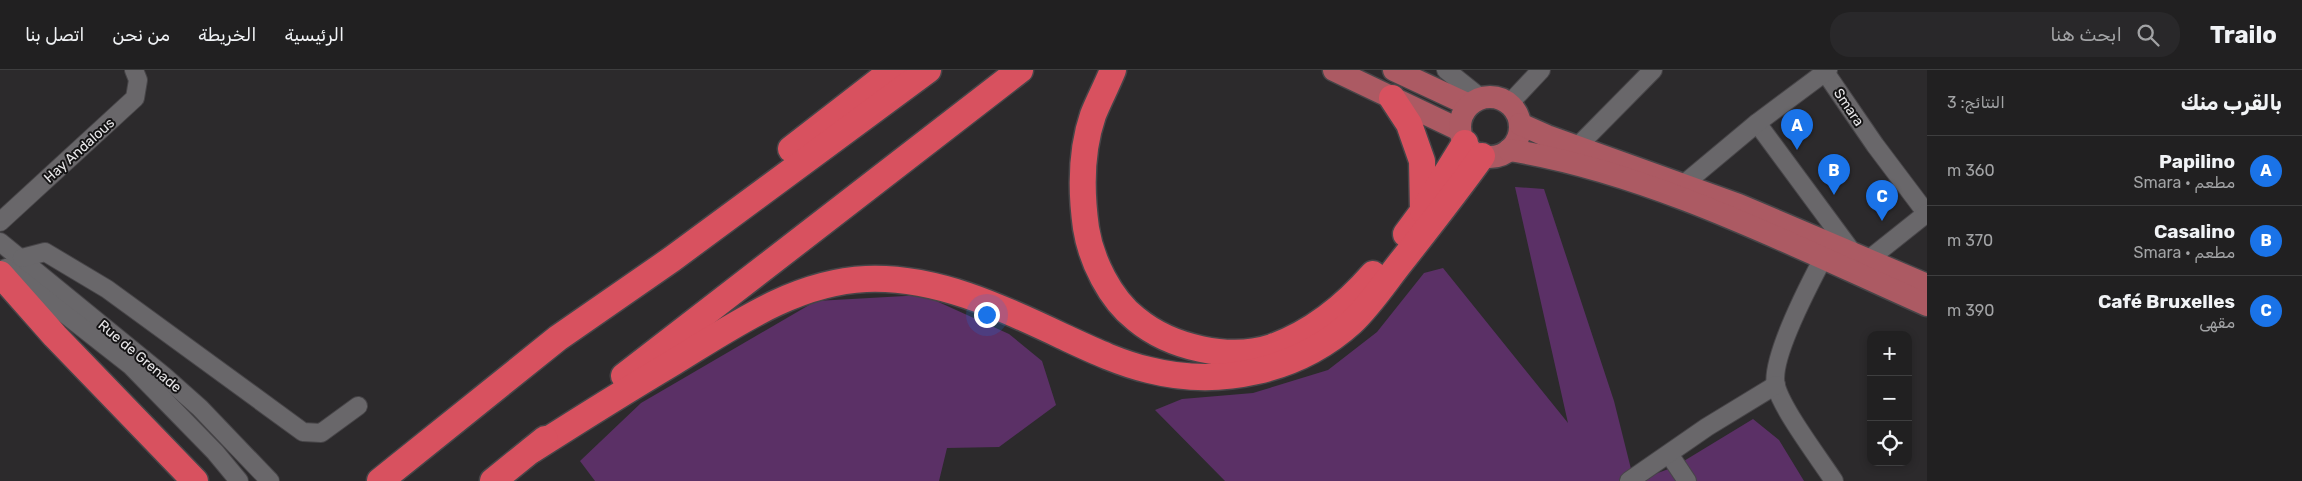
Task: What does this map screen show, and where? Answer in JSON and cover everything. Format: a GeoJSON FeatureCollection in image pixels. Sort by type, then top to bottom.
{"type":"FeatureCollection","features":[{"type":"Feature","properties":{"kind":"highway"},"geometry":{"type":"LineString","coordinates":[[380,481],[558,338],[698,220],[893,70]]}},
{"type":"Feature","properties":{"kind":"highway"},"geometry":{"type":"LineString","coordinates":[[558,338],[672,259],[928,70]]}},
{"type":"Feature","properties":{"kind":"highway"},"geometry":{"type":"LineString","coordinates":[[493,481],[678,333],[1020,70]]}},
{"type":"Feature","properties":{"kind":"highway"},"geometry":{"type":"LineString","coordinates":[[1114,70],[1093,116],[1082,185],[1086,229],[1098,267],[1117,299],[1136,319],[1163,336],[1208,350],[1248,352],[1271,347],[1296,337],[1323,320],[1360,288],[1423,210],[1469,143]]}},
{"type":"Feature","properties":{"kind":"highway"},"geometry":{"type":"LineString","coordinates":[[1392,98],[1408,124],[1422,161],[1423,210]]}},
{"type":"Feature","properties":{"kind":"highway"},"geometry":{"type":"LineString","coordinates":[[532,450],[721,332],[778,302],[822,285],[864,279],[900,279],[960,293],[995,306],[1115,360],[1151,371],[1196,378],[1225,376],[1281,365],[1296,360],[1324,344],[1353,321],[1380,291],[1469,143]]}},
{"type":"Feature","properties":{"kind":"highway"},"geometry":{"type":"LineString","coordinates":[[0,274],[55,336],[195,481]]}},
{"type":"Feature","properties":{"kind":"main road"},"geometry":{"type":"LineString","coordinates":[[1334,70],[1392,98],[1491,157],[1509,150],[1563,160],[1650,188],[1727,218],[1927,285]]}},
{"type":"Feature","properties":{"kind":"main road"},"geometry":{"type":"LineString","coordinates":[[1394,70],[1475,102],[1501,99],[1515,114],[1577,147],[1684,184],[1827,251]]}},
{"type":"Feature","properties":{"kind":"main road"},"geometry":{"type":"LineString","coordinates":[[1469,143],[1462,116],[1475,102]]}},
{"type":"Feature","properties":{"kind":"main road"},"geometry":{"type":"LineString","coordinates":[[1509,150],[1519,134],[1515,114]]}},
{"type":"Feature","properties":{"kind":"main road"},"geometry":{"type":"LineString","coordinates":[[1860,262],[1927,305]]}},
{"type":"Feature","properties":{"kind":"street","name":"Hay Andalous"},"geometry":{"type":"LineString","coordinates":[[0,222],[135,98],[138,80],[134,70]]}},
{"type":"Feature","properties":{"kind":"street"},"geometry":{"type":"LineString","coordinates":[[1446,70],[1475,102]]}},
{"type":"Feature","properties":{"kind":"street"},"geometry":{"type":"LineString","coordinates":[[1515,114],[1541,70]]}},
{"type":"Feature","properties":{"kind":"street"},"geometry":{"type":"LineString","coordinates":[[1577,147],[1654,70]]}},
{"type":"Feature","properties":{"kind":"street","name":"Smara"},"geometry":{"type":"LineString","coordinates":[[1684,184],[1757,123],[1826,71],[1875,145],[1927,213]]}},
{"type":"Feature","properties":{"kind":"street"},"geometry":{"type":"LineString","coordinates":[[1757,123],[1860,262],[1927,213]]}},
{"type":"Feature","properties":{"kind":"street","name":"Rue de Grenade"},"geometry":{"type":"LineString","coordinates":[[0,242],[22,258],[164,376],[200,408],[270,481]]}},
{"type":"Feature","properties":{"kind":"street"},"geometry":{"type":"LineString","coordinates":[[1827,251],[1783,343],[1776,385],[1785,404],[1834,481]]}},
{"type":"Feature","properties":{"kind":"street"},"geometry":{"type":"LineString","coordinates":[[22,258],[45,252],[107,289],[303,432],[321,433],[358,406]]}},
{"type":"Feature","properties":{"kind":"street","name":"Rue de Grenade"},"geometry":{"type":"LineString","coordinates":[[0,263],[131,366],[215,452],[239,481]]}},
{"type":"Feature","properties":{"kind":"street"},"geometry":{"type":"LineString","coordinates":[[1629,481],[1706,428],[1776,385]]}},
{"type":"Feature","properties":{"kind":"street"},"geometry":{"type":"LineString","coordinates":[[1669,454],[1687,481]]}},
{"type":"Feature","properties":{"kind":"shaded area"},"geometry":{"type":"Polygon","coordinates":[[[1515,187],[1544,189],[1614,401],[1634,481],[1225,481],[1155,410],[1182,399],[1253,393],[1328,370],[1377,332],[1424,273],[1443,268],[1568,423],[1515,187]]]}},
{"type":"Feature","properties":{"kind":"shaded area"},"geometry":{"type":"Polygon","coordinates":[[[923,295],[1009,334],[1042,361],[1056,405],[999,447],[947,448],[939,481],[595,481],[580,461],[641,403],[816,301],[923,295]]]}},
{"type":"Feature","properties":{"kind":"shaded area"},"geometry":{"type":"Polygon","coordinates":[[[1753,419],[1779,440],[1804,481],[1636,481],[1674,467],[1753,419]]]}},
{"type":"Feature","properties":{"kind":"place","name":"Papilino"},"geometry":{"type":"Point","coordinates":[1797,150]}},
{"type":"Feature","properties":{"kind":"place","name":"Casalino"},"geometry":{"type":"Point","coordinates":[1834,195]}},
{"type":"Feature","properties":{"kind":"place","name":"Café Bruxelles"},"geometry":{"type":"Point","coordinates":[1882,221]}}]}
